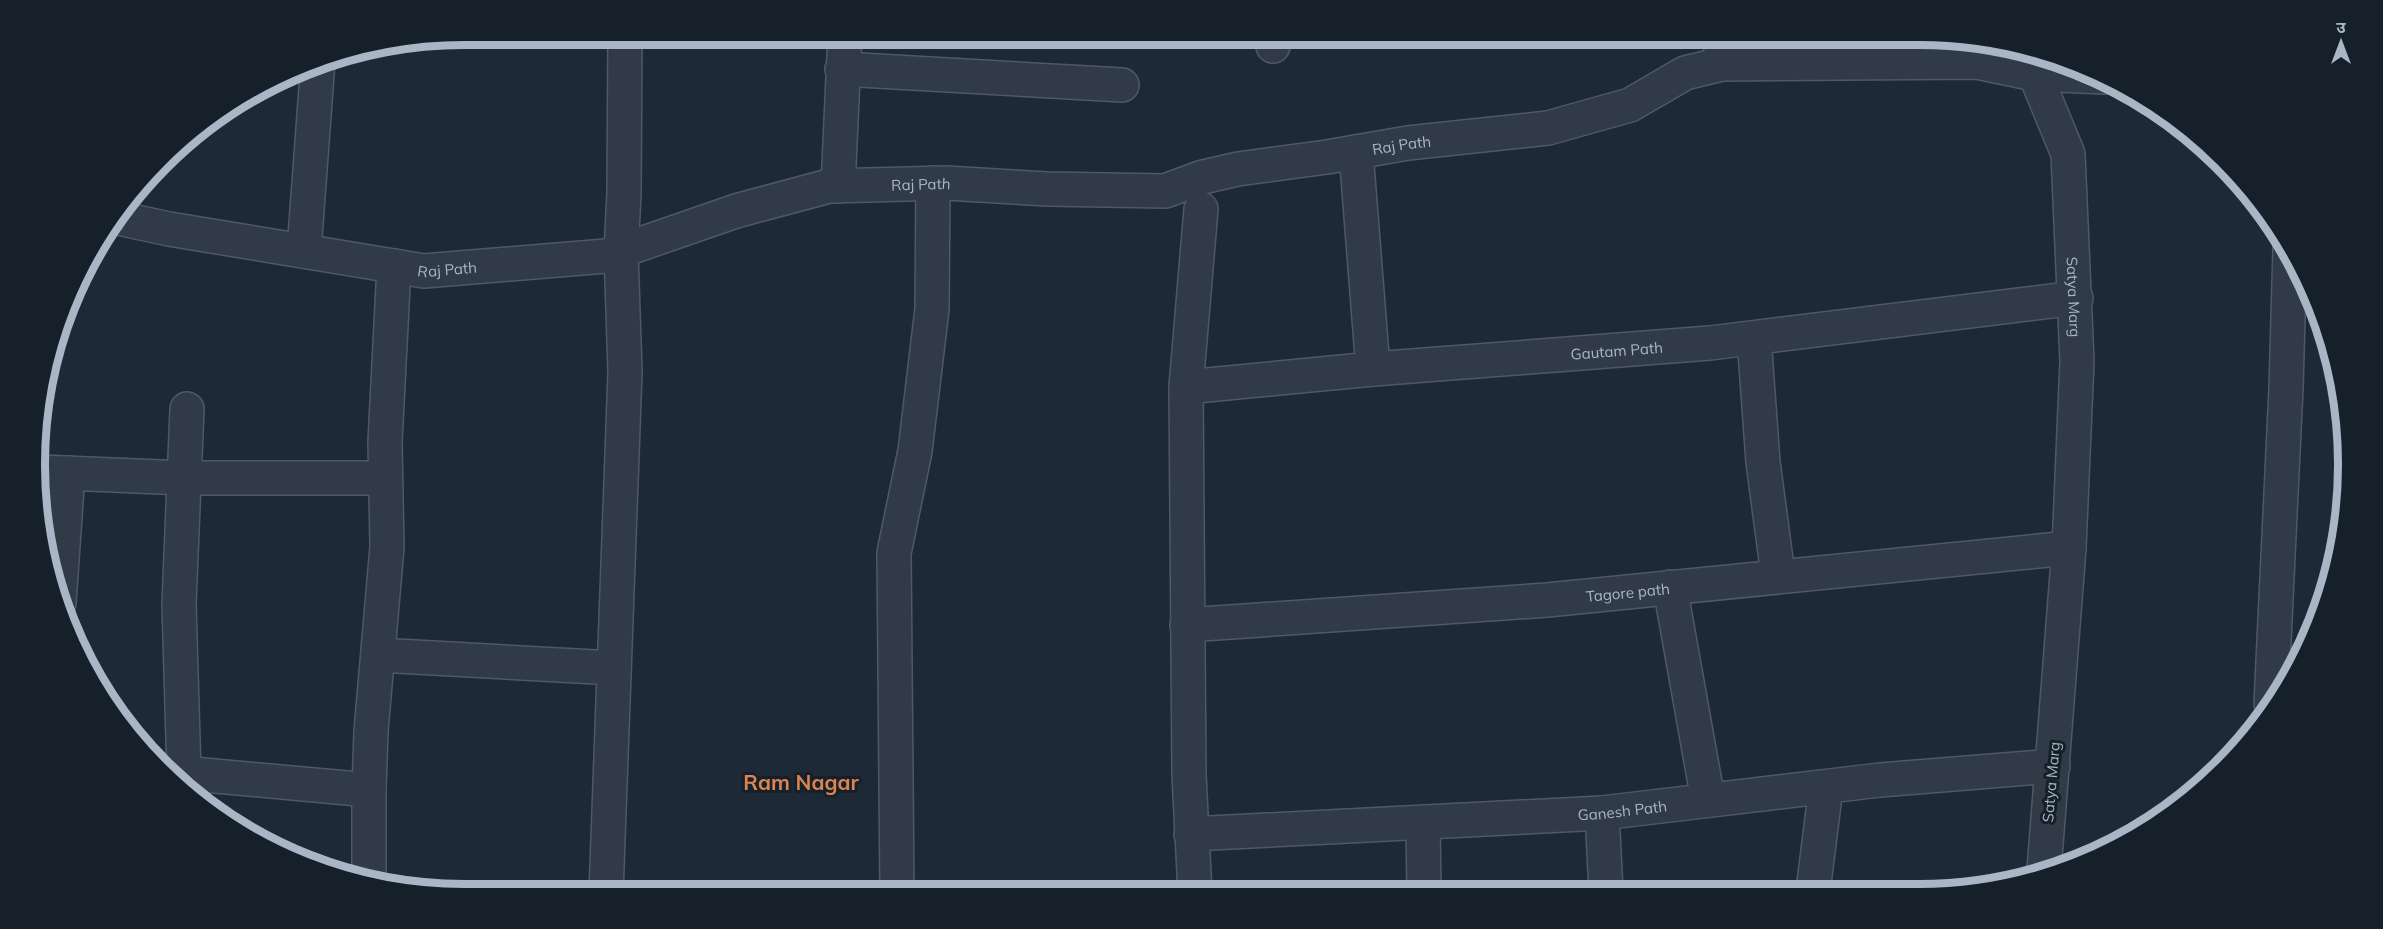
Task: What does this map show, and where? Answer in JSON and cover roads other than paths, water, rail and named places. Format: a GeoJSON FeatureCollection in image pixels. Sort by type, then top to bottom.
{"type":"FeatureCollection","features":[{"type":"Feature","properties":{"kind":"street"},"geometry":{"type":"LineString","coordinates":[[606,884],[625,372],[621,251],[624,193],[625,45]]}},
{"type":"Feature","properties":{"kind":"street"},"geometry":{"type":"LineString","coordinates":[[838,186],[844,45]]}},
{"type":"Feature","properties":{"kind":"street"},"geometry":{"type":"LineString","coordinates":[[1721,49],[1977,62],[2035,74],[2076,76]]}},
{"type":"Feature","properties":{"kind":"street","name":"Raj Path"},"geometry":{"type":"LineString","coordinates":[[124,219],[169,229],[424,271],[606,256],[736,211],[828,186],[933,183],[1047,189],[1165,191],[1203,177],[1238,169],[1408,143],[1548,128],[1630,105],[1685,74],[1721,49]]}},
{"type":"Feature","properties":{"kind":"street"},"geometry":{"type":"LineString","coordinates":[[842,69],[1122,85]]}},
{"type":"Feature","properties":{"kind":"street"},"geometry":{"type":"LineString","coordinates":[[304,251],[317,72]]}},
{"type":"Feature","properties":{"kind":"street","name":"Satya Marg"},"geometry":{"type":"LineString","coordinates":[[2035,74],[2068,154],[2077,361],[2069,548],[2044,865]]}},
{"type":"Feature","properties":{"kind":"street"},"geometry":{"type":"LineString","coordinates":[[1356,152],[1373,369]]}},
{"type":"Feature","properties":{"kind":"street"},"geometry":{"type":"LineString","coordinates":[[897,884],[894,553],[915,451],[932,309],[933,183]]}},
{"type":"Feature","properties":{"kind":"street"},"geometry":{"type":"LineString","coordinates":[[1194,884],[1191,834],[1187,625],[1186,387],[1202,209]]}},
{"type":"Feature","properties":{"kind":"street"},"geometry":{"type":"LineString","coordinates":[[369,873],[369,789],[387,547],[385,442],[394,266]]}},
{"type":"Feature","properties":{"kind":"street"},"geometry":{"type":"LineString","coordinates":[[2272,691],[2289,269]]}},
{"type":"Feature","properties":{"kind":"street","name":"Gautam Path"},"geometry":{"type":"LineString","coordinates":[[1186,387],[1373,369],[1543,357],[1754,338],[2076,298]]}},
{"type":"Feature","properties":{"kind":"street"},"geometry":{"type":"LineString","coordinates":[[1754,338],[1763,462],[1778,575]]}},
{"type":"Feature","properties":{"kind":"street"},"geometry":{"type":"LineString","coordinates":[[177,770],[179,604],[187,409]]}},
{"type":"Feature","properties":{"kind":"street"},"geometry":{"type":"LineString","coordinates":[[58,567],[54,473],[185,478],[385,478]]}},
{"type":"Feature","properties":{"kind":"street","name":"Tagore path"},"geometry":{"type":"LineString","coordinates":[[1187,625],[1547,600],[1778,575],[2069,548]]}},
{"type":"Feature","properties":{"kind":"street"},"geometry":{"type":"LineString","coordinates":[[1670,587],[1708,800]]}},
{"type":"Feature","properties":{"kind":"street"},"geometry":{"type":"LineString","coordinates":[[378,655],[614,668]]}},
{"type":"Feature","properties":{"kind":"street","name":"Ganesh Path"},"geometry":{"type":"LineString","coordinates":[[1191,834],[1602,813],[1826,787],[2053,766]]}},
{"type":"Feature","properties":{"kind":"street"},"geometry":{"type":"LineString","coordinates":[[180,772],[369,789]]}},
{"type":"Feature","properties":{"kind":"street"},"geometry":{"type":"LineString","coordinates":[[1814,884],[1826,787]]}},
{"type":"Feature","properties":{"kind":"street"},"geometry":{"type":"LineString","coordinates":[[1602,813],[1606,884]]}},
{"type":"Feature","properties":{"kind":"street"},"geometry":{"type":"LineString","coordinates":[[1423,822],[1424,884]]}},
{"type":"Feature","properties":{"kind":"district","name":"Ram Nagar"},"geometry":{"type":"Point","coordinates":[801,782]}}]}
